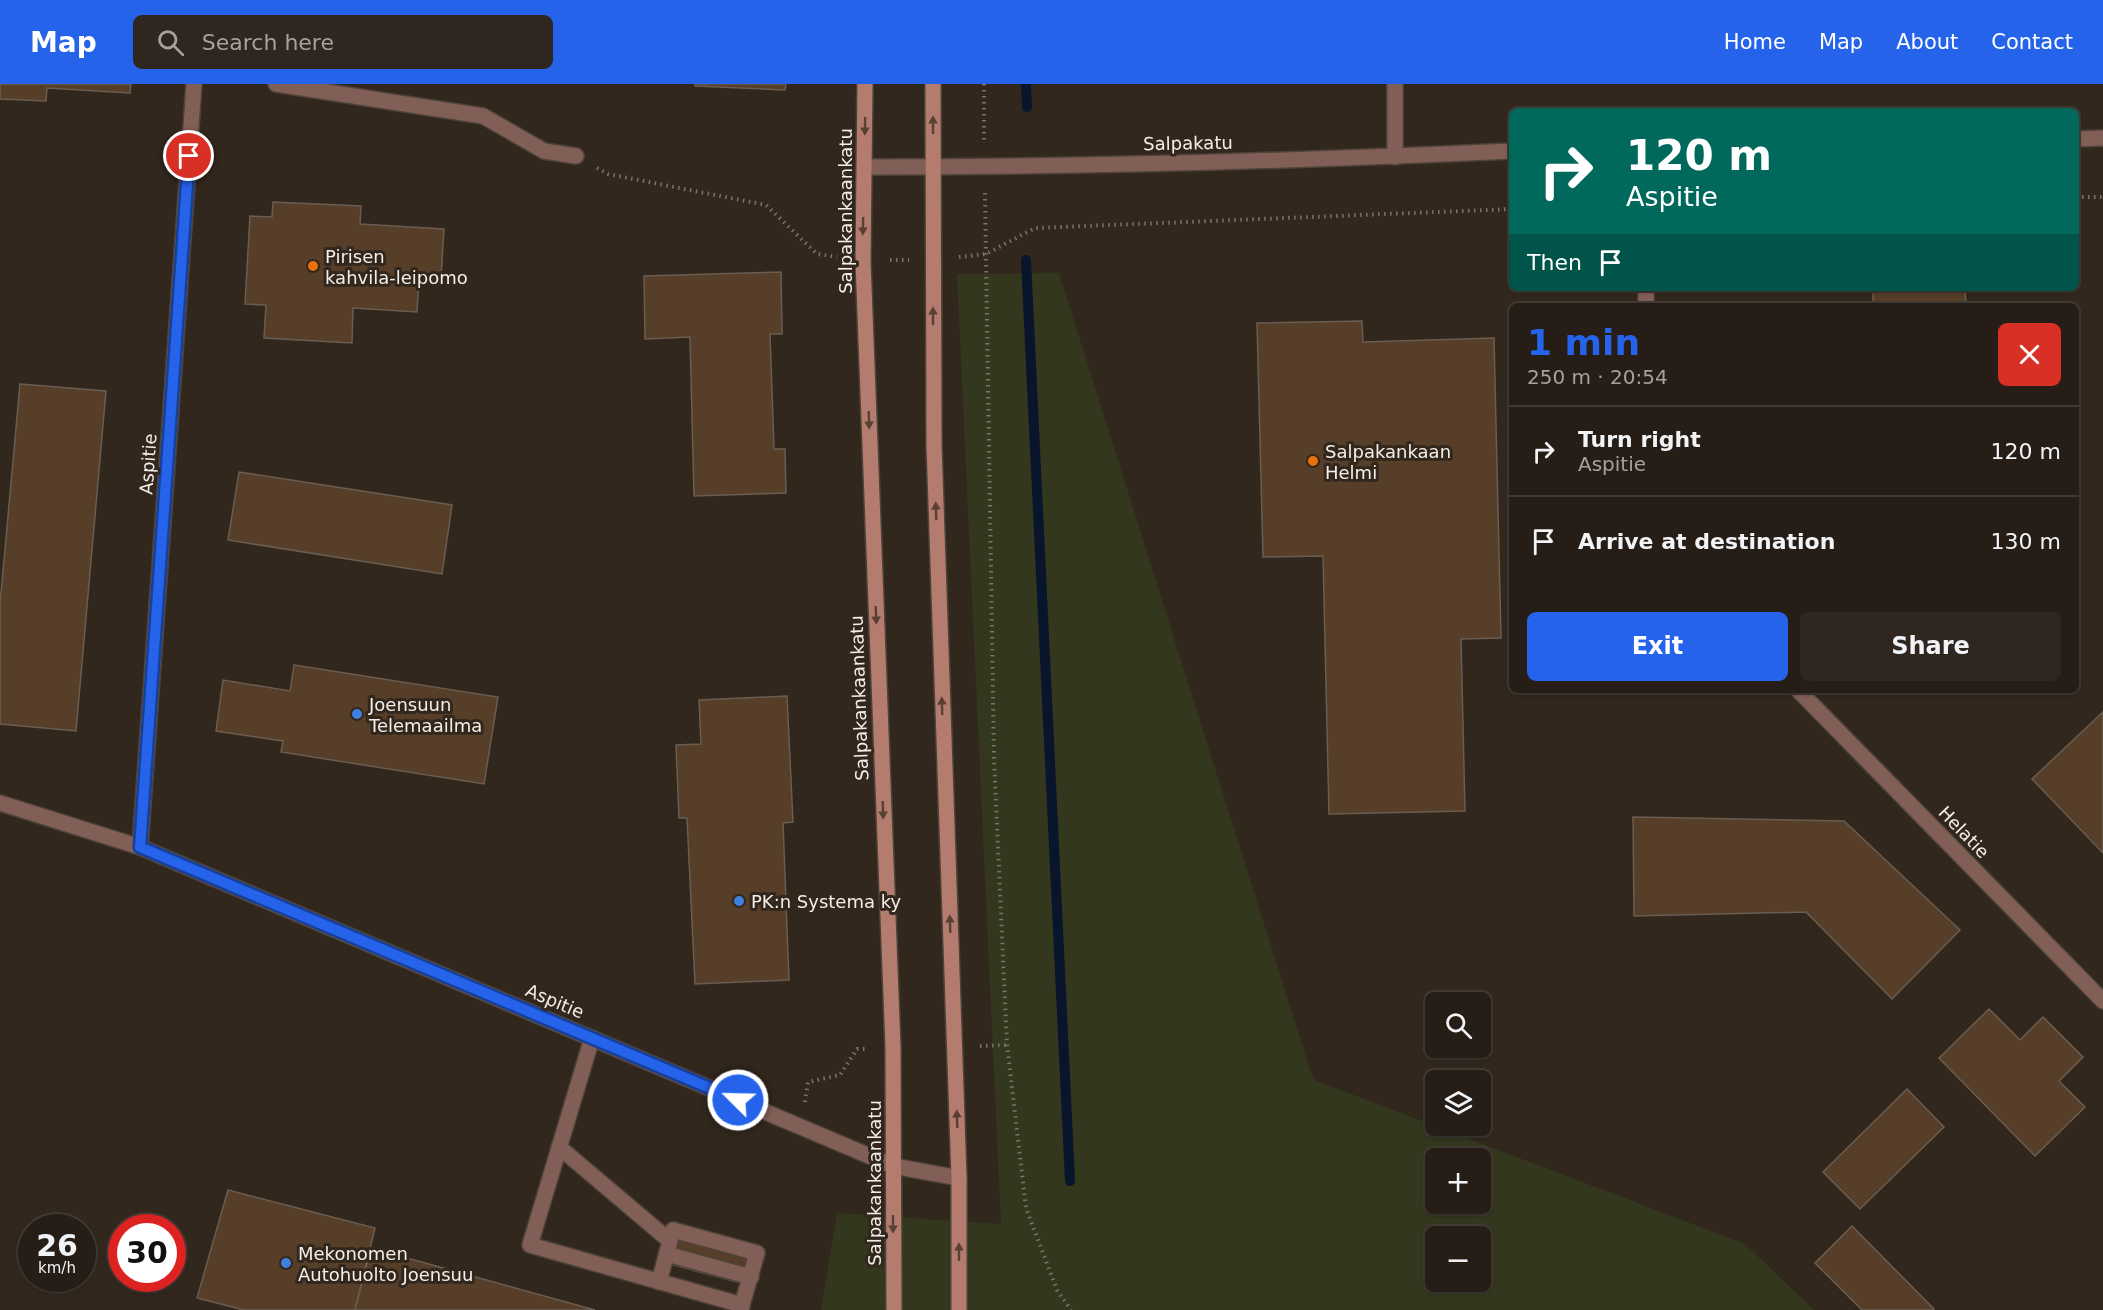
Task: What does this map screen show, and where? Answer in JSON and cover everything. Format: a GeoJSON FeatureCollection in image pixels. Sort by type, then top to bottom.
{"type":"FeatureCollection","features":[{"type":"Feature","properties":{"kind":"main road","name":"Salpakankaankatu"},"geometry":{"type":"LineString","coordinates":[[865,84],[863,261],[893,1047],[894,1310]]}},
{"type":"Feature","properties":{"kind":"main road"},"geometry":{"type":"LineString","coordinates":[[933,84],[934,445],[959,1178],[959,1310]]}},
{"type":"Feature","properties":{"kind":"street","name":"Aspitie"},"geometry":{"type":"LineString","coordinates":[[140,847],[194,84]]}},
{"type":"Feature","properties":{"kind":"street"},"geometry":{"type":"LineString","coordinates":[[276,84],[483,116],[544,151],[576,156]]}},
{"type":"Feature","properties":{"kind":"street"},"geometry":{"type":"LineString","coordinates":[[1395,84],[1395,156]]}},
{"type":"Feature","properties":{"kind":"street"},"geometry":{"type":"LineString","coordinates":[[2079,139],[2103,138]]}},
{"type":"Feature","properties":{"kind":"street","name":"Salpakatu"},"geometry":{"type":"LineString","coordinates":[[864,167],[1269,161],[1509,151]]}},
{"type":"Feature","properties":{"kind":"street","name":"Helatie"},"geometry":{"type":"LineString","coordinates":[[1801,693],[2103,1002]]}},
{"type":"Feature","properties":{"kind":"street","name":"Aspitie"},"geometry":{"type":"LineString","coordinates":[[0,803],[140,847],[893,1166],[959,1178]]}},
{"type":"Feature","properties":{"kind":"street"},"geometry":{"type":"LineString","coordinates":[[592,1038],[530,1245],[741,1308],[757,1253],[673,1230],[659,1282]]}},
{"type":"Feature","properties":{"kind":"street"},"geometry":{"type":"LineString","coordinates":[[559,1147],[668,1248],[751,1277]]}},
{"type":"Feature","properties":{"kind":"path"},"geometry":{"type":"LineString","coordinates":[[984,84],[994,759],[1007,1045],[1026,1208],[1057,1290],[1071,1310]]}},
{"type":"Feature","properties":{"kind":"path"},"geometry":{"type":"LineString","coordinates":[[576,156],[608,174],[766,205],[817,254],[863,261],[933,259],[986,254],[1035,228],[1509,209]]}},
{"type":"Feature","properties":{"kind":"path"},"geometry":{"type":"LineString","coordinates":[[2079,198],[2103,197]]}},
{"type":"Feature","properties":{"kind":"green space"},"geometry":{"type":"Polygon","coordinates":[[[1059,273],[1312,1076],[1317,1081],[1425,1122],[1425,1136],[1461,1136],[1745,1244],[1814,1310],[821,1310],[837,1213],[1001,1224],[957,274],[1059,273]]]}},
{"type":"Feature","properties":{"kind":"building"},"geometry":{"type":"Polygon","coordinates":[[[0,84],[131,84],[130,93],[47,88],[46,101],[0,99],[0,84]]]}},
{"type":"Feature","properties":{"kind":"building"},"geometry":{"type":"Polygon","coordinates":[[[695,84],[786,84],[785,90],[695,86],[695,84]]]}},
{"type":"Feature","properties":{"kind":"building"},"geometry":{"type":"Polygon","coordinates":[[[273,202],[361,206],[360,224],[444,229],[441,278],[419,277],[417,312],[353,308],[352,343],[264,338],[266,305],[245,304],[250,216],[272,217],[273,202]]]}},
{"type":"Feature","properties":{"kind":"building"},"geometry":{"type":"Polygon","coordinates":[[[781,272],[782,334],[770,334],[774,449],[785,449],[786,493],[694,496],[690,337],[645,339],[644,276],[781,272]]]}},
{"type":"Feature","properties":{"kind":"building"},"geometry":{"type":"Polygon","coordinates":[[[1873,291],[1965,291],[1966,303],[1873,303],[1873,291]]]}},
{"type":"Feature","properties":{"kind":"building"},"geometry":{"type":"Polygon","coordinates":[[[1362,321],[1363,342],[1494,338],[1501,638],[1461,639],[1465,811],[1329,814],[1323,556],[1263,557],[1257,323],[1362,321]]]}},
{"type":"Feature","properties":{"kind":"building"},"geometry":{"type":"Polygon","coordinates":[[[20,384],[106,391],[76,731],[0,724],[0,604],[20,384]]]}},
{"type":"Feature","properties":{"kind":"building"},"geometry":{"type":"Polygon","coordinates":[[[239,472],[452,505],[442,574],[228,540],[239,472]]]}},
{"type":"Feature","properties":{"kind":"building","name":"Joensuun Telemaailma"},"geometry":{"type":"Polygon","coordinates":[[[294,665],[498,697],[484,784],[281,752],[283,741],[216,731],[223,680],[290,691],[294,665]]]}},
{"type":"Feature","properties":{"kind":"building","name":"PK:n Systema ky"},"geometry":{"type":"Polygon","coordinates":[[[787,696],[793,822],[783,823],[789,980],[695,984],[687,818],[679,818],[676,745],[701,744],[699,700],[787,696]]]}},
{"type":"Feature","properties":{"kind":"building"},"geometry":{"type":"Polygon","coordinates":[[[2103,712],[2103,853],[2032,779],[2103,712]]]}},
{"type":"Feature","properties":{"kind":"building"},"geometry":{"type":"Polygon","coordinates":[[[1633,817],[1844,821],[1960,930],[1892,999],[1806,912],[1634,916],[1633,817]]]}},
{"type":"Feature","properties":{"kind":"building"},"geometry":{"type":"Polygon","coordinates":[[[1989,1009],[2020,1040],[2043,1017],[2083,1057],[2059,1081],[2085,1107],[2035,1156],[1939,1058],[1989,1009]]]}},
{"type":"Feature","properties":{"kind":"building"},"geometry":{"type":"Polygon","coordinates":[[[1907,1089],[1944,1127],[1860,1209],[1823,1172],[1907,1089]]]}},
{"type":"Feature","properties":{"kind":"building","name":"Mekonomen Autohuolto Joensuu"},"geometry":{"type":"Polygon","coordinates":[[[228,1190],[375,1228],[355,1310],[244,1310],[197,1298],[228,1190]]]}},
{"type":"Feature","properties":{"kind":"building"},"geometry":{"type":"Polygon","coordinates":[[[681,1225],[751,1244],[741,1283],[670,1264],[681,1225]]]}},
{"type":"Feature","properties":{"kind":"building"},"geometry":{"type":"Polygon","coordinates":[[[1852,1226],[1933,1310],[1862,1310],[1815,1263],[1852,1226]]]}},
{"type":"Feature","properties":{"kind":"building"},"geometry":{"type":"Polygon","coordinates":[[[371,1248],[595,1310],[355,1310],[371,1248]]]}},
{"type":"Feature","properties":{"kind":"waterway"},"geometry":{"type":"LineString","coordinates":[[1026,84],[1027,107]]}},
{"type":"Feature","properties":{"kind":"waterway"},"geometry":{"type":"LineString","coordinates":[[1026,260],[1070,1181]]}},
{"type":"Feature","properties":{"kind":"place","name":"Pirisen kahvila-leipomo"},"geometry":{"type":"Point","coordinates":[313,266]}},
{"type":"Feature","properties":{"kind":"place","name":"Salpakankaan Helmi"},"geometry":{"type":"Point","coordinates":[1313,461]}},
{"type":"Feature","properties":{"kind":"place","name":"Joensuun Telemaailma"},"geometry":{"type":"Point","coordinates":[357,714]}},
{"type":"Feature","properties":{"kind":"place","name":"PK:n Systema ky"},"geometry":{"type":"Point","coordinates":[739,901]}},
{"type":"Feature","properties":{"kind":"place","name":"Mekonomen Autohuolto Joensuu"},"geometry":{"type":"Point","coordinates":[286,1263]}},
{"type":"Feature","properties":{"kind":"route"},"geometry":{"type":"LineString","coordinates":[[189,156],[140,847],[738,1100]]}}]}
